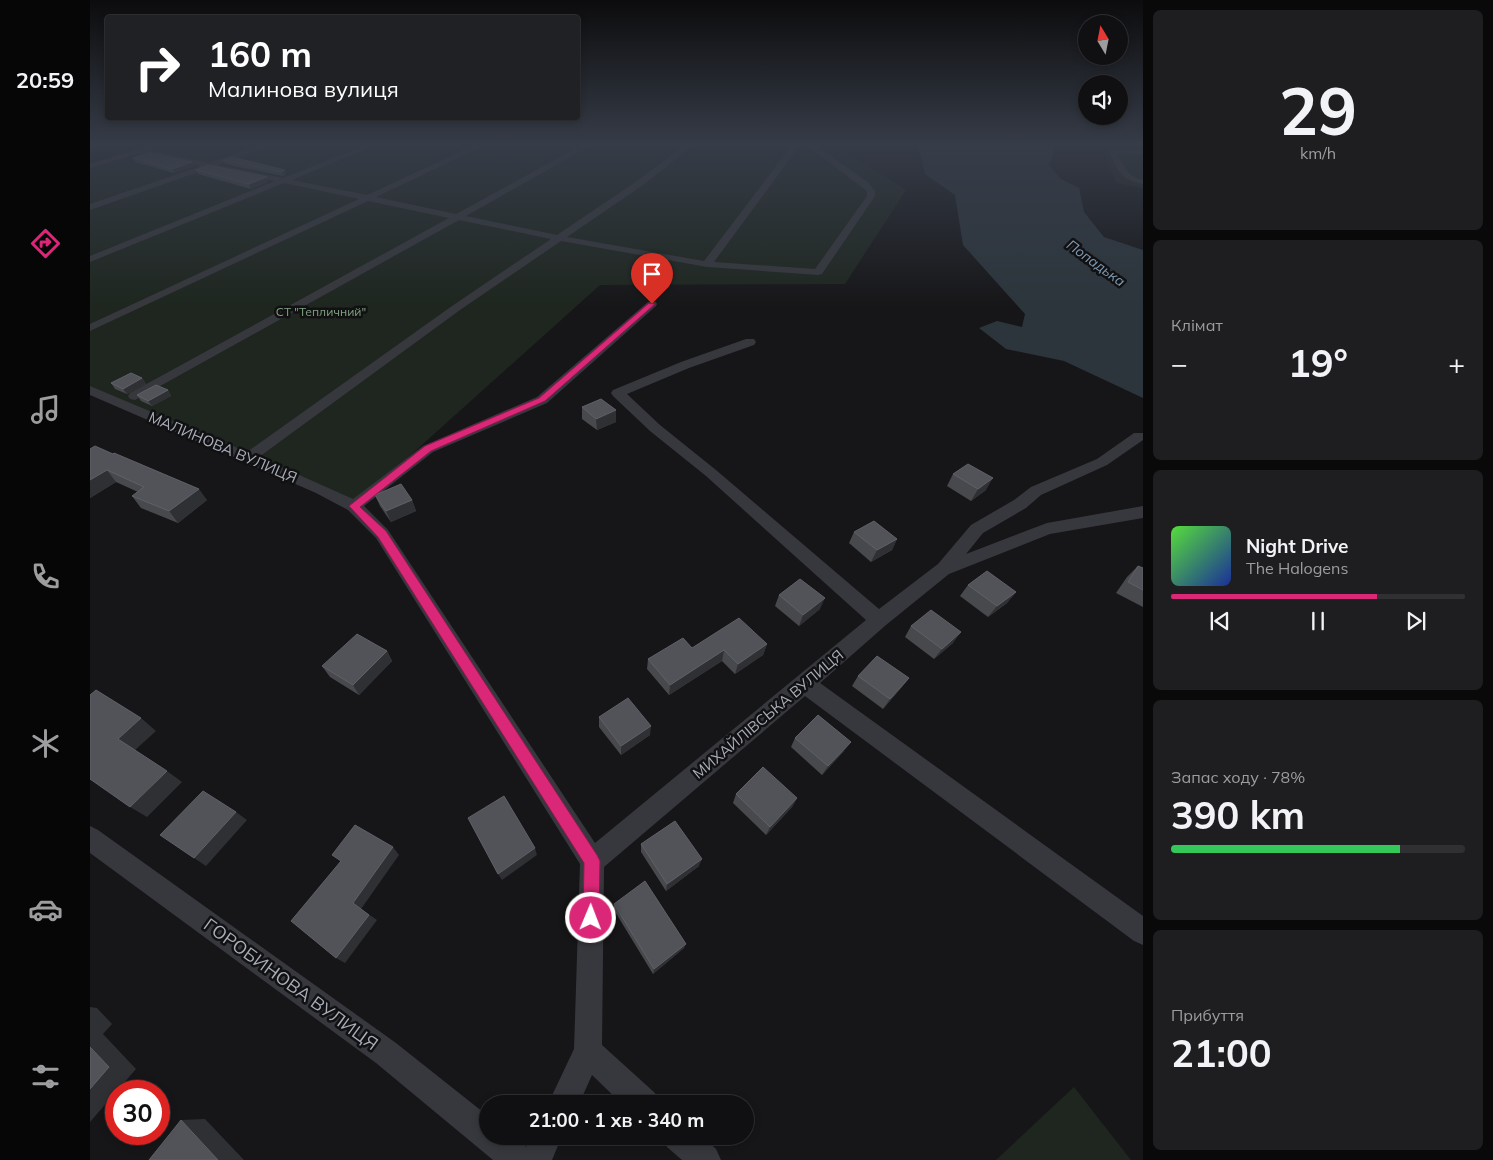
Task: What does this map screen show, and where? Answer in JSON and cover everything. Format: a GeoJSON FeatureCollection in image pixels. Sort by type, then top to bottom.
{"type":"FeatureCollection","features":[{"type":"Feature","properties":{"kind":"street"},"geometry":{"type":"LineString","coordinates":[[90,206],[110,199]]}},
{"type":"Feature","properties":{"kind":"street"},"geometry":{"type":"LineString","coordinates":[[90,259],[240,199]]}},
{"type":"Feature","properties":{"kind":"street"},"geometry":{"type":"LineString","coordinates":[[90,328],[365,199]]}},
{"type":"Feature","properties":{"kind":"street"},"geometry":{"type":"LineString","coordinates":[[372,199],[559,238],[707,264],[818,272],[869,199]]}},
{"type":"Feature","properties":{"kind":"street"},"geometry":{"type":"LineString","coordinates":[[122,404],[489,199]]}},
{"type":"Feature","properties":{"kind":"street"},"geometry":{"type":"LineString","coordinates":[[249,458],[456,308],[616,199]]}},
{"type":"Feature","properties":{"kind":"street"},"geometry":{"type":"LineString","coordinates":[[707,264],[756,199]]}},
{"type":"Feature","properties":{"kind":"street"},"geometry":{"type":"LineString","coordinates":[[354,506],[428,448],[542,400],[652,304]]}},
{"type":"Feature","properties":{"kind":"street"},"geometry":{"type":"LineString","coordinates":[[750,342],[685,365],[618,393],[655,428],[710,472],[879,620]]}},
{"type":"Feature","properties":{"kind":"street","name":"МАЛИНОВА ВУЛИЦЯ"},"geometry":{"type":"LineString","coordinates":[[90,390],[321,489],[354,506],[382,534],[592,861]]}},
{"type":"Feature","properties":{"kind":"street","name":"МИХАЙЛІВСЬКА ВУЛИЦЯ"},"geometry":{"type":"LineString","coordinates":[[592,861],[879,620],[944,569],[977,530],[1020,504],[1036,491],[1102,462],[1139,436]]}},
{"type":"Feature","properties":{"kind":"street","name":"МИХАЙЛІВСЬКА ВУЛИЦЯ"},"geometry":{"type":"LineString","coordinates":[[944,569],[1048,529],[1143,512]]}},
{"type":"Feature","properties":{"kind":"street"},"geometry":{"type":"LineString","coordinates":[[805,684],[1143,932]]}},
{"type":"Feature","properties":{"kind":"street","name":"ГОРОБИНОВА ВУЛИЦЯ"},"geometry":{"type":"LineString","coordinates":[[90,838],[386,1053],[479,1129]]}},
{"type":"Feature","properties":{"kind":"street"},"geometry":{"type":"LineString","coordinates":[[567,1095],[588,1051],[592,861]]}},
{"type":"Feature","properties":{"kind":"street"},"geometry":{"type":"LineString","coordinates":[[588,1051],[634,1095]]}},
{"type":"Feature","properties":{"kind":"street","name":"ГОРОБИНОВА ВУЛИЦЯ"},"geometry":{"type":"LineString","coordinates":[[499,1145],[517,1160]]}},
{"type":"Feature","properties":{"kind":"street"},"geometry":{"type":"LineString","coordinates":[[536,1160],[543,1145]]}},
{"type":"Feature","properties":{"kind":"street"},"geometry":{"type":"LineString","coordinates":[[688,1145],[705,1160]]}},
{"type":"Feature","properties":{"kind":"green space","name":"СТ \"Тепличний\""},"geometry":{"type":"Polygon","coordinates":[[[90,199],[900,199],[845,284],[600,285],[354,506],[90,393],[90,199]]]}},
{"type":"Feature","properties":{"kind":"green space"},"geometry":{"type":"Polygon","coordinates":[[[1074,1087],[1131,1160],[996,1160],[1074,1087]]]}},
{"type":"Feature","properties":{"kind":"water","name":"Попадька"},"geometry":{"type":"Polygon","coordinates":[[[956,199],[1081,199],[1084,212],[1104,237],[1143,250],[1143,398],[1064,361],[1006,349],[979,328],[997,321],[1022,327],[1025,314],[963,245],[956,199]]]}},
{"type":"Feature","properties":{"kind":"building"},"geometry":{"type":"Polygon","coordinates":[[[131,373],[142,378],[123,389],[111,383],[131,373]]]}},
{"type":"Feature","properties":{"kind":"building"},"geometry":{"type":"Polygon","coordinates":[[[156,385],[168,390],[148,401],[137,395],[156,385]]]}},
{"type":"Feature","properties":{"kind":"building"},"geometry":{"type":"Polygon","coordinates":[[[601,399],[616,410],[596,419],[582,407],[601,399]]]}},
{"type":"Feature","properties":{"kind":"building"},"geometry":{"type":"Polygon","coordinates":[[[95,446],[199,489],[169,511],[132,496],[144,487],[107,470],[90,480],[90,449],[95,446]]]}},
{"type":"Feature","properties":{"kind":"building"},"geometry":{"type":"Polygon","coordinates":[[[968,464],[993,478],[978,489],[953,474],[968,464]]]}},
{"type":"Feature","properties":{"kind":"building"},"geometry":{"type":"Polygon","coordinates":[[[401,484],[412,500],[386,511],[375,495],[401,484]]]}},
{"type":"Feature","properties":{"kind":"building"},"geometry":{"type":"Polygon","coordinates":[[[874,521],[897,539],[877,550],[854,532],[874,521]]]}},
{"type":"Feature","properties":{"kind":"building"},"geometry":{"type":"Polygon","coordinates":[[[1138,566],[1143,568],[1143,590],[1128,582],[1138,566]]]}},
{"type":"Feature","properties":{"kind":"building"},"geometry":{"type":"Polygon","coordinates":[[[987,571],[1016,592],[997,606],[968,585],[987,571]]]}},
{"type":"Feature","properties":{"kind":"building"},"geometry":{"type":"Polygon","coordinates":[[[800,579],[825,598],[803,615],[779,595],[800,579]]]}},
{"type":"Feature","properties":{"kind":"building"},"geometry":{"type":"Polygon","coordinates":[[[931,610],[961,632],[942,649],[911,626],[931,610]]]}},
{"type":"Feature","properties":{"kind":"building"},"geometry":{"type":"Polygon","coordinates":[[[739,618],[767,644],[738,664],[724,650],[670,685],[648,659],[683,638],[692,648],[739,618]]]}},
{"type":"Feature","properties":{"kind":"building"},"geometry":{"type":"Polygon","coordinates":[[[357,634],[387,651],[353,685],[322,666],[357,634]]]}},
{"type":"Feature","properties":{"kind":"building"},"geometry":{"type":"Polygon","coordinates":[[[877,656],[909,678],[890,699],[858,676],[877,656]]]}},
{"type":"Feature","properties":{"kind":"building"},"geometry":{"type":"Polygon","coordinates":[[[96,690],[141,718],[118,739],[167,771],[130,807],[90,779],[90,695],[96,690]]]}},
{"type":"Feature","properties":{"kind":"building"},"geometry":{"type":"Polygon","coordinates":[[[628,698],[651,726],[621,746],[599,717],[628,698]]]}},
{"type":"Feature","properties":{"kind":"building"},"geometry":{"type":"Polygon","coordinates":[[[818,715],[851,742],[828,766],[795,738],[818,715]]]}},
{"type":"Feature","properties":{"kind":"building"},"geometry":{"type":"Polygon","coordinates":[[[763,767],[797,798],[770,827],[736,794],[763,767]]]}},
{"type":"Feature","properties":{"kind":"building"},"geometry":{"type":"Polygon","coordinates":[[[203,791],[236,812],[194,858],[160,835],[203,791]]]}},
{"type":"Feature","properties":{"kind":"building"},"geometry":{"type":"Polygon","coordinates":[[[504,796],[535,848],[498,874],[468,818],[504,796]]]}},
{"type":"Feature","properties":{"kind":"building"},"geometry":{"type":"Polygon","coordinates":[[[675,821],[702,859],[667,884],[641,844],[675,821]]]}},
{"type":"Feature","properties":{"kind":"building"},"geometry":{"type":"Polygon","coordinates":[[[355,825],[393,847],[353,903],[369,915],[336,958],[291,921],[341,861],[332,855],[355,825]]]}},
{"type":"Feature","properties":{"kind":"building"},"geometry":{"type":"Polygon","coordinates":[[[645,881],[686,944],[654,969],[614,904],[645,881]]]}},
{"type":"Feature","properties":{"kind":"building"},"geometry":{"type":"Polygon","coordinates":[[[90,1047],[109,1067],[90,1089],[90,1047]]]}},
{"type":"Feature","properties":{"kind":"building"},"geometry":{"type":"Polygon","coordinates":[[[181,1120],[218,1160],[149,1160],[161,1145],[170,1145],[170,1134],[181,1120]]]}},
{"type":"Feature","properties":{"kind":"route"},"geometry":{"type":"LineString","coordinates":[[591,918],[592,861],[382,534],[354,506],[428,448],[542,400],[652,304]]}}]}
